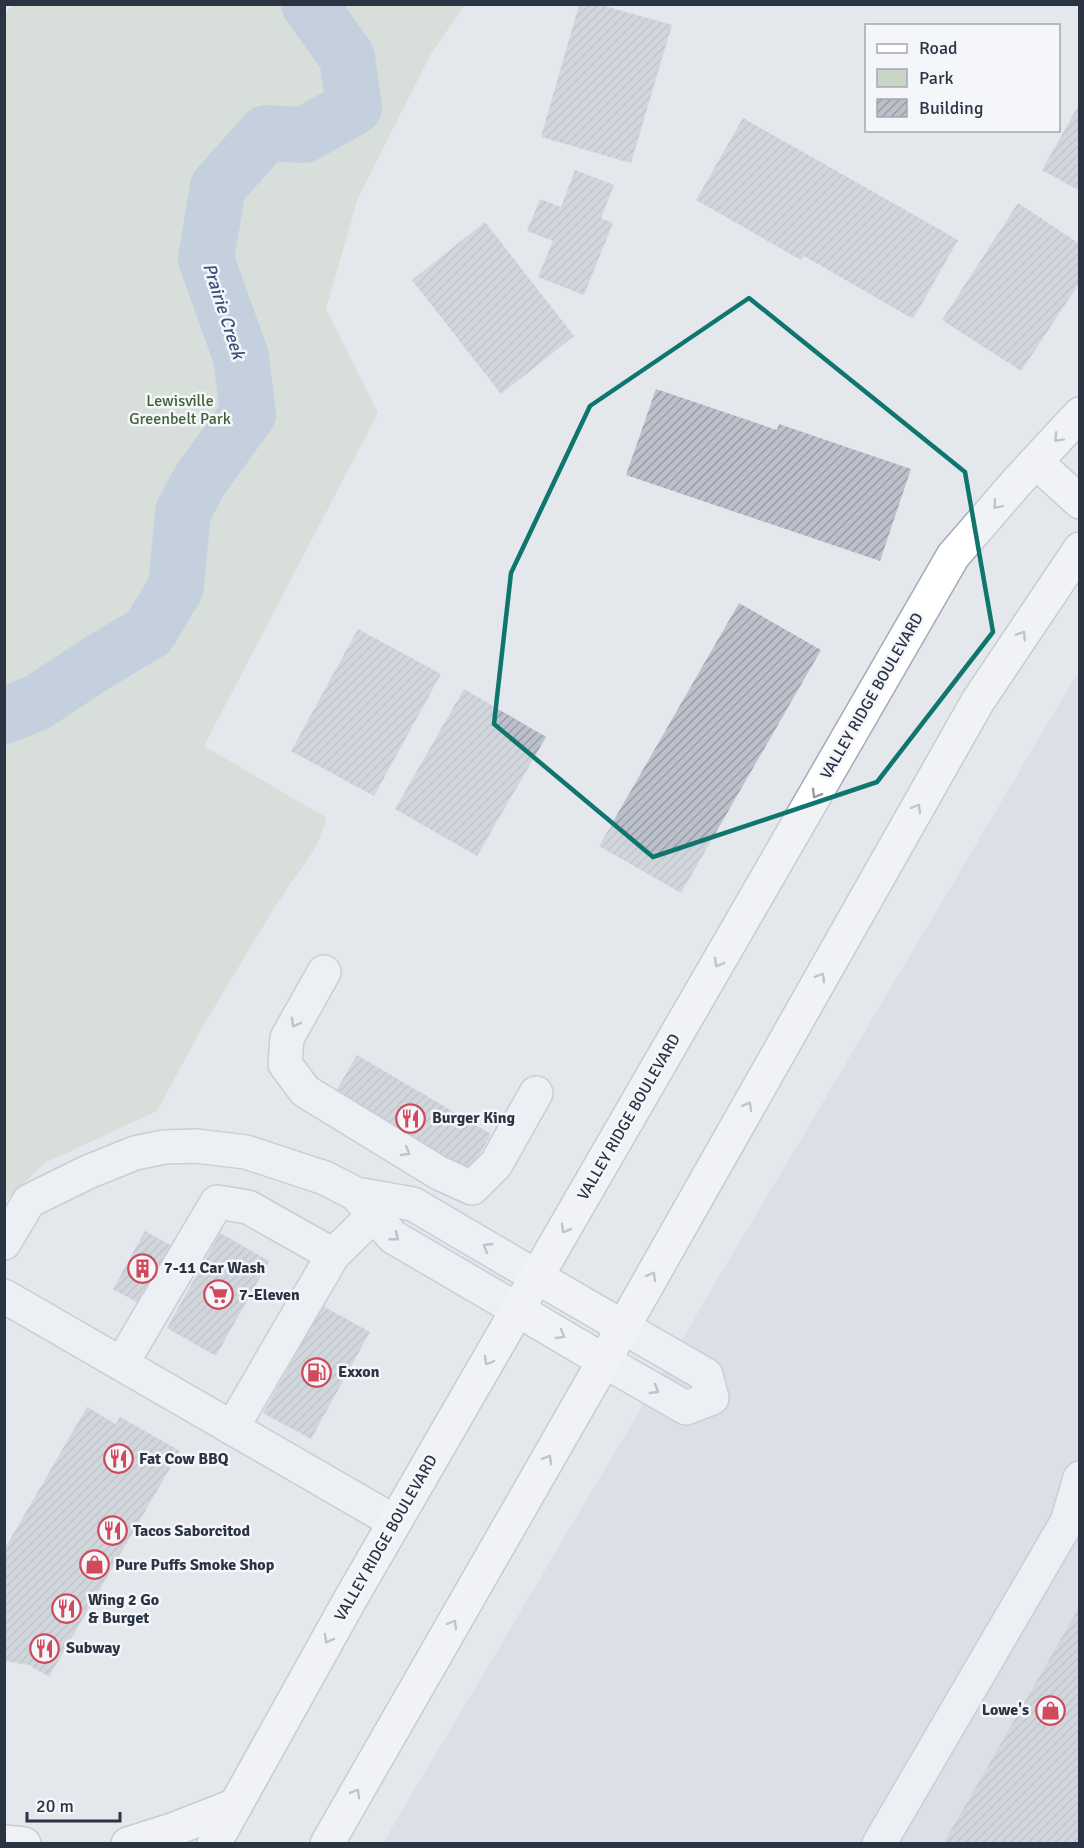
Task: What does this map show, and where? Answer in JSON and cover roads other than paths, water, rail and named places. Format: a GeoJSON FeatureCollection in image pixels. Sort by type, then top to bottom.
{"type":"FeatureCollection","features":[{"type":"Feature","properties":{"kind":"main road","name":"VALLEY RIDGE BOULEVARD"},"geometry":{"type":"LineString","coordinates":[[214,1844],[395,1522],[953,556],[1080,414]]}},
{"type":"Feature","properties":{"kind":"main road"},"geometry":{"type":"LineString","coordinates":[[1036,462],[1080,502]]}},
{"type":"Feature","properties":{"kind":"main road"},"geometry":{"type":"LineString","coordinates":[[327,1844],[978,701],[1080,549]]}},
{"type":"Feature","properties":{"kind":"main road"},"geometry":{"type":"LineString","coordinates":[[537,1277],[623,1327]]}},
{"type":"Feature","properties":{"kind":"main road"},"geometry":{"type":"LineString","coordinates":[[518,1310],[604,1361]]}},
{"type":"Feature","properties":{"kind":"main road"},"geometry":{"type":"LineString","coordinates":[[128,1844],[150,1838],[236,1805]]}},
{"type":"Feature","properties":{"kind":"main road"},"geometry":{"type":"LineString","coordinates":[[4,1842],[24,1844]]}},
{"type":"Feature","properties":{"kind":"lane"},"geometry":{"type":"LineString","coordinates":[[324,972],[287,1038],[285,1064],[304,1091],[439,1173],[472,1188],[496,1164],[536,1093]]}},
{"type":"Feature","properties":{"kind":"lane"},"geometry":{"type":"LineString","coordinates":[[4,1243],[29,1201],[97,1168],[135,1153],[164,1147],[196,1146],[246,1152],[325,1178],[372,1203],[413,1204],[537,1277]]}},
{"type":"Feature","properties":{"kind":"lane"},"geometry":{"type":"LineString","coordinates":[[122,1363],[217,1202],[248,1207],[333,1255]]}},
{"type":"Feature","properties":{"kind":"lane"},"geometry":{"type":"LineString","coordinates":[[232,1428],[333,1255],[372,1203]]}},
{"type":"Feature","properties":{"kind":"lane"},"geometry":{"type":"LineString","coordinates":[[372,1203],[393,1237],[518,1310]]}},
{"type":"Feature","properties":{"kind":"lane"},"geometry":{"type":"LineString","coordinates":[[4,1296],[395,1522]]}},
{"type":"Feature","properties":{"kind":"lane"},"geometry":{"type":"LineString","coordinates":[[604,1361],[686,1408],[712,1398],[706,1375],[623,1327]]}},
{"type":"Feature","properties":{"kind":"lane"},"geometry":{"type":"LineString","coordinates":[[879,1844],[1067,1522],[1080,1478]]}},
{"type":"Feature","properties":{"kind":"waterway","name":"Prairie Creek"},"geometry":{"type":"LineString","coordinates":[[4,716],[38,702],[149,632],[176,587],[183,512],[200,480],[248,414],[241,357],[206,259],[218,187],[266,133],[304,135],[354,107],[347,57],[309,4]]}},
{"type":"Feature","properties":{"kind":"place","name":"Burger King"},"geometry":{"type":"Point","coordinates":[411,1118]}},
{"type":"Feature","properties":{"kind":"place","name":"7-11 Car Wash"},"geometry":{"type":"Point","coordinates":[143,1268]}},
{"type":"Feature","properties":{"kind":"place","name":"7-Eleven"},"geometry":{"type":"Point","coordinates":[218,1295]}},
{"type":"Feature","properties":{"kind":"place","name":"Exxon"},"geometry":{"type":"Point","coordinates":[317,1372]}},
{"type":"Feature","properties":{"kind":"place","name":"Fat Cow BBQ"},"geometry":{"type":"Point","coordinates":[118,1459]}},
{"type":"Feature","properties":{"kind":"place","name":"Tacos Saborcitod"},"geometry":{"type":"Point","coordinates":[112,1531]}},
{"type":"Feature","properties":{"kind":"place","name":"Pure Puffs Smoke Shop"},"geometry":{"type":"Point","coordinates":[94,1565]}},
{"type":"Feature","properties":{"kind":"place","name":"Wing 2 Go & Burget"},"geometry":{"type":"Point","coordinates":[67,1609]}},
{"type":"Feature","properties":{"kind":"place","name":"Subway"},"geometry":{"type":"Point","coordinates":[45,1648]}},
{"type":"Feature","properties":{"kind":"place","name":"Lowe's"},"geometry":{"type":"Point","coordinates":[1050,1710]}},
{"type":"Feature","properties":{"kind":"park label","name":"Lewisville Greenbelt Park"},"geometry":{"type":"Point","coordinates":[180,410]}}]}
